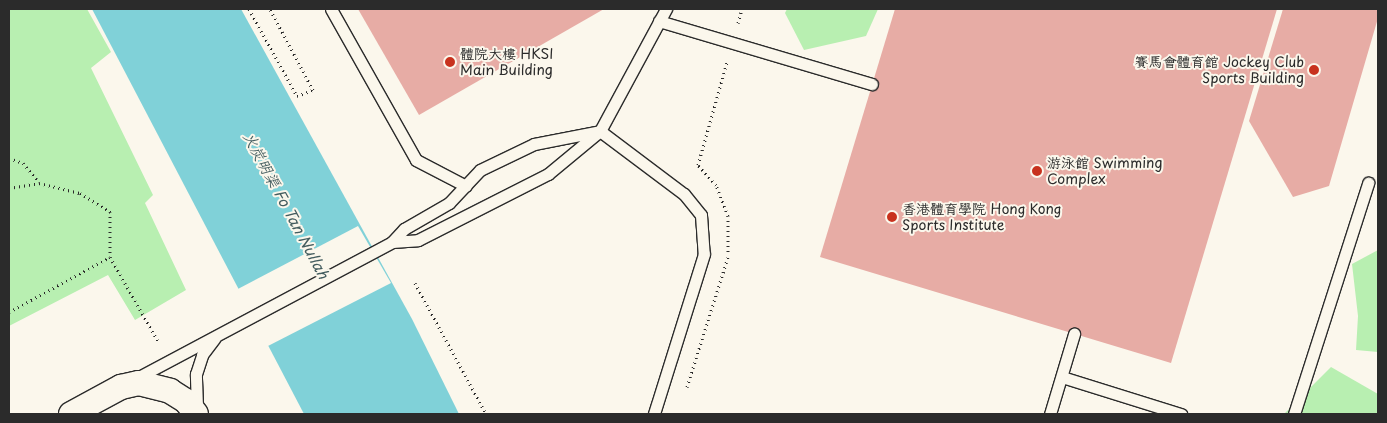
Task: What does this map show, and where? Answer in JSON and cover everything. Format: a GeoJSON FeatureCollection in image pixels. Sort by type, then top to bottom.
{"type":"FeatureCollection","features":[{"type":"Feature","properties":{"kind":"street"},"geometry":{"type":"LineString","coordinates":[[71,414],[121,387],[139,383],[154,385],[186,402],[197,414]]}},
{"type":"Feature","properties":{"kind":"lane"},"geometry":{"type":"LineString","coordinates":[[331,9],[416,160],[466,186]]}},
{"type":"Feature","properties":{"kind":"lane"},"geometry":{"type":"LineString","coordinates":[[392,242],[418,240],[548,174],[600,131],[666,9]]}},
{"type":"Feature","properties":{"kind":"lane"},"geometry":{"type":"LineString","coordinates":[[659,21],[872,84]]}},
{"type":"Feature","properties":{"kind":"lane"},"geometry":{"type":"LineString","coordinates":[[121,387],[392,242],[404,229],[449,203],[480,170],[534,144],[600,131],[684,194],[701,215],[704,254],[654,414]]}},
{"type":"Feature","properties":{"kind":"lane"},"geometry":{"type":"LineString","coordinates":[[1294,414],[1368,183]]}},
{"type":"Feature","properties":{"kind":"lane"},"geometry":{"type":"LineString","coordinates":[[197,414],[196,374],[202,355],[221,332]]}},
{"type":"Feature","properties":{"kind":"lane"},"geometry":{"type":"LineString","coordinates":[[1050,414],[1074,334]]}},
{"type":"Feature","properties":{"kind":"lane"},"geometry":{"type":"LineString","coordinates":[[1062,377],[1181,414]]}},
{"type":"Feature","properties":{"kind":"path"},"geometry":{"type":"LineString","coordinates":[[249,9],[297,96],[313,90],[270,9]]}},
{"type":"Feature","properties":{"kind":"path"},"geometry":{"type":"LineString","coordinates":[[9,158],[23,164],[39,182]]}},
{"type":"Feature","properties":{"kind":"path"},"geometry":{"type":"LineString","coordinates":[[9,188],[39,182],[80,193],[110,212],[110,257],[158,341]]}},
{"type":"Feature","properties":{"kind":"path"},"geometry":{"type":"LineString","coordinates":[[9,312],[110,257]]}},
{"type":"Feature","properties":{"kind":"path"},"geometry":{"type":"LineString","coordinates":[[416,283],[486,414]]}},
{"type":"Feature","properties":{"kind":"green space"},"geometry":{"type":"Polygon","coordinates":[[[9,9],[87,9],[111,52],[91,68],[153,195],[145,203],[186,290],[135,320],[108,275],[9,326],[9,9]]]}},
{"type":"Feature","properties":{"kind":"green space"},"geometry":{"type":"Polygon","coordinates":[[[787,9],[878,9],[866,36],[804,50],[785,13],[787,9]]]}},
{"type":"Feature","properties":{"kind":"green space"},"geometry":{"type":"Polygon","coordinates":[[[1378,250],[1378,352],[1356,350],[1358,316],[1352,264],[1378,250]]]}},
{"type":"Feature","properties":{"kind":"green space"},"geometry":{"type":"Polygon","coordinates":[[[1331,367],[1378,394],[1378,414],[1284,414],[1331,367]]]}},
{"type":"Feature","properties":{"kind":"water","name":"火炭明渠 Fo Tan Nullah"},"geometry":{"type":"Polygon","coordinates":[[[92,9],[241,9],[412,319],[459,414],[304,414],[92,9]]]}},
{"type":"Feature","properties":{"kind":"pier"},"geometry":{"type":"Polygon","coordinates":[[[358,226],[391,283],[266,347],[236,290],[358,226]]]}},
{"type":"Feature","properties":{"kind":"building","name":"體院大樓 HKSI Main Building"},"geometry":{"type":"Polygon","coordinates":[[[358,9],[604,9],[419,115],[358,9]]]}},
{"type":"Feature","properties":{"kind":"building","name":"游泳館 Swimming Complex"},"geometry":{"type":"Polygon","coordinates":[[[895,9],[1277,9],[1171,363],[820,257],[895,9]]]}},
{"type":"Feature","properties":{"kind":"building","name":"賽馬會體育館 Jockey Club Sports Building"},"geometry":{"type":"Polygon","coordinates":[[[1283,9],[1378,9],[1378,18],[1329,186],[1293,197],[1249,121],[1283,9]]]}},
{"type":"Feature","properties":{"kind":"place","name":"體院大樓 HKSI Main Building"},"geometry":{"type":"Point","coordinates":[450,62]}},
{"type":"Feature","properties":{"kind":"place","name":"賽馬會體育館 Jockey Club Sports Building"},"geometry":{"type":"Point","coordinates":[1314,70]}},
{"type":"Feature","properties":{"kind":"place","name":"游泳館 Swimming Complex"},"geometry":{"type":"Point","coordinates":[1037,171]}},
{"type":"Feature","properties":{"kind":"place","name":"香港體育學院 Hong Kong Sports Institute"},"geometry":{"type":"Point","coordinates":[892,217]}}]}
